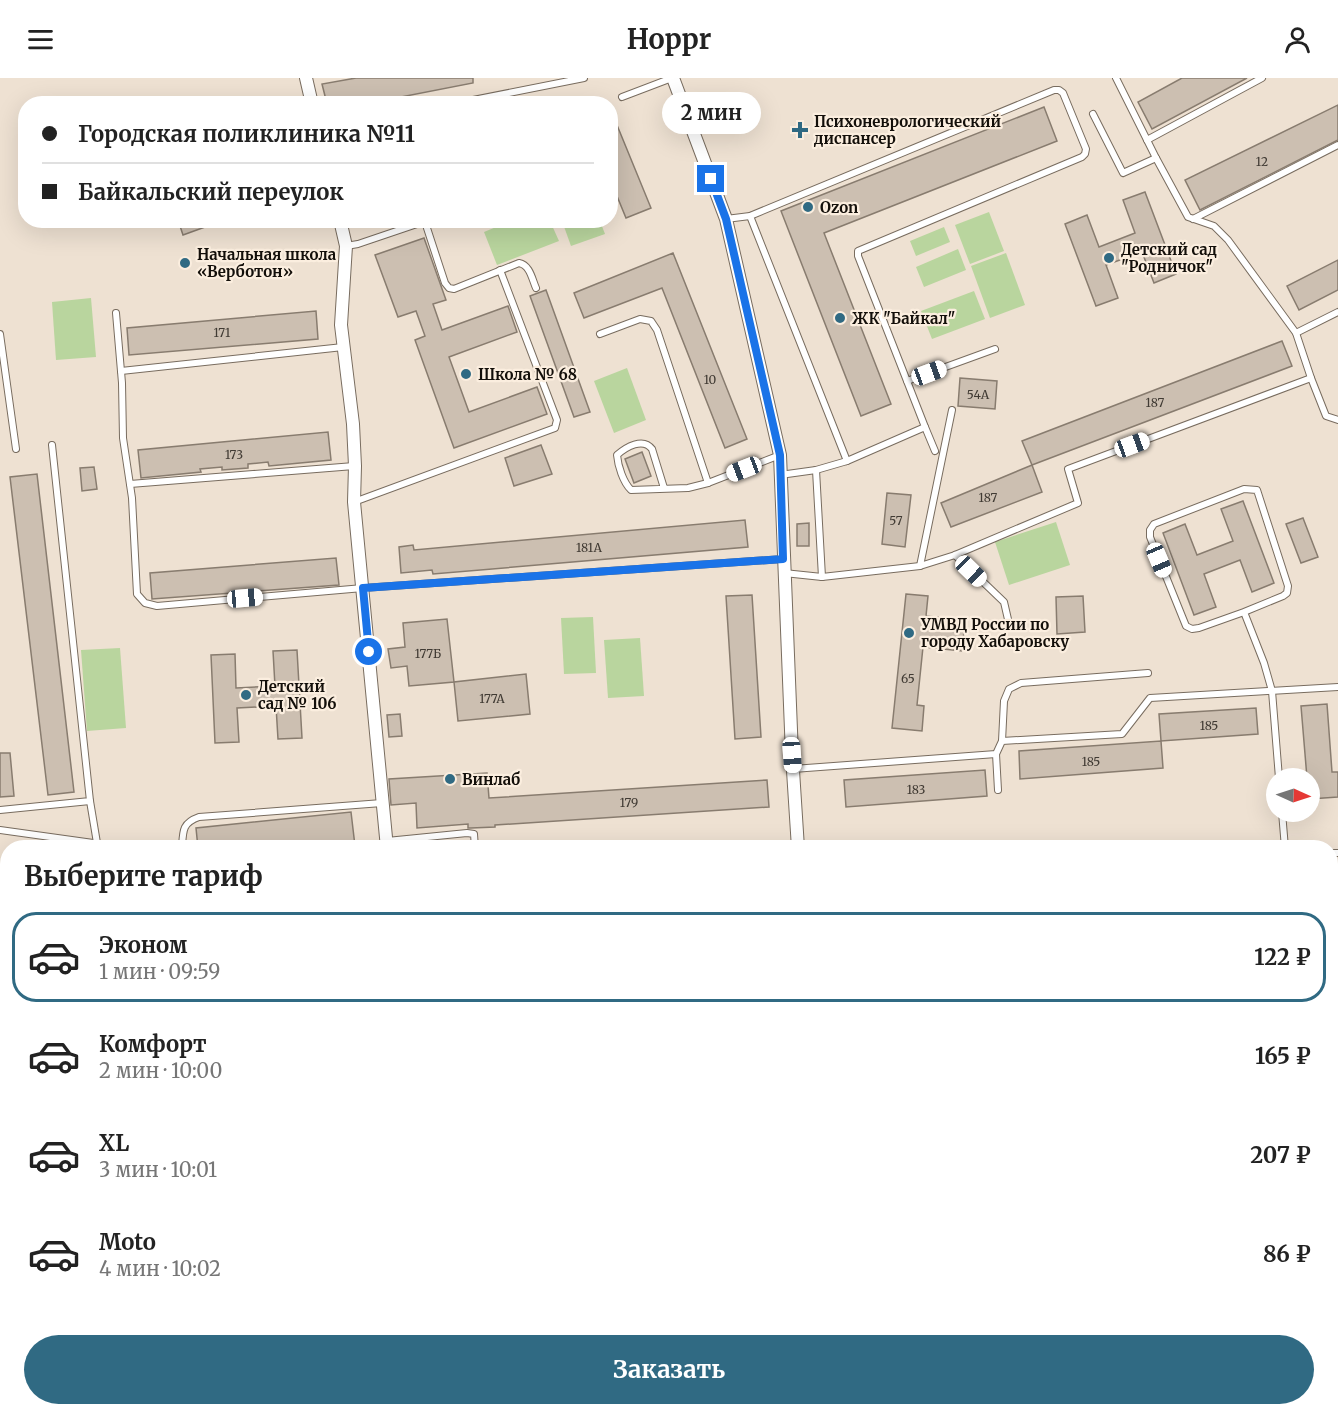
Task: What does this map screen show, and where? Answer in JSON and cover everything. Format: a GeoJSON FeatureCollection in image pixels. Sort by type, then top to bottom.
{"type":"FeatureCollection","features":[{"type":"Feature","properties":{"kind":"street"},"geometry":{"type":"LineString","coordinates":[[306,78],[310,96]]}},
{"type":"Feature","properties":{"kind":"street"},"geometry":{"type":"LineString","coordinates":[[673,78],[726,219],[780,455],[783,573],[797,840]]}},
{"type":"Feature","properties":{"kind":"street"},"geometry":{"type":"LineString","coordinates":[[342,228],[346,246],[341,325],[353,424],[354,502],[387,840]]}},
{"type":"Feature","properties":{"kind":"lane"},"geometry":{"type":"LineString","coordinates":[[493,96],[584,78]]}},
{"type":"Feature","properties":{"kind":"lane"},"geometry":{"type":"LineString","coordinates":[[622,97],[673,78]]}},
{"type":"Feature","properties":{"kind":"lane"},"geometry":{"type":"LineString","coordinates":[[1116,78],[1188,217],[1214,226],[1228,240],[1296,333],[1326,416],[1338,420]]}},
{"type":"Feature","properties":{"kind":"lane"},"geometry":{"type":"LineString","coordinates":[[1147,140],[1262,78]]}},
{"type":"Feature","properties":{"kind":"lane"},"geometry":{"type":"LineString","coordinates":[[726,219],[750,216],[1054,90],[1063,93],[1086,154],[858,251],[935,451]]}},
{"type":"Feature","properties":{"kind":"lane"},"geometry":{"type":"LineString","coordinates":[[1093,114],[1123,173],[1156,158]]}},
{"type":"Feature","properties":{"kind":"lane"},"geometry":{"type":"LineString","coordinates":[[1193,219],[1338,145]]}},
{"type":"Feature","properties":{"kind":"lane"},"geometry":{"type":"LineString","coordinates":[[750,216],[847,461]]}},
{"type":"Feature","properties":{"kind":"lane"},"geometry":{"type":"LineString","coordinates":[[346,246],[405,228]]}},
{"type":"Feature","properties":{"kind":"lane"},"geometry":{"type":"LineString","coordinates":[[427,228],[445,284],[449,288],[454,289],[519,263],[525,264],[536,288]]}},
{"type":"Feature","properties":{"kind":"lane"},"geometry":{"type":"LineString","coordinates":[[354,502],[555,428],[557,420],[501,270]]}},
{"type":"Feature","properties":{"kind":"lane"},"geometry":{"type":"LineString","coordinates":[[1296,333],[1338,312]]}},
{"type":"Feature","properties":{"kind":"lane"},"geometry":{"type":"LineString","coordinates":[[116,313],[123,438],[130,484],[137,594],[145,603],[157,606],[363,588],[783,559]]}},
{"type":"Feature","properties":{"kind":"lane"},"geometry":{"type":"LineString","coordinates":[[600,334],[640,319],[651,321],[657,330],[708,483]]}},
{"type":"Feature","properties":{"kind":"lane"},"geometry":{"type":"LineString","coordinates":[[0,334],[16,449]]}},
{"type":"Feature","properties":{"kind":"lane"},"geometry":{"type":"LineString","coordinates":[[121,371],[343,347]]}},
{"type":"Feature","properties":{"kind":"lane"},"geometry":{"type":"LineString","coordinates":[[908,381],[995,349]]}},
{"type":"Feature","properties":{"kind":"lane"},"geometry":{"type":"LineString","coordinates":[[783,573],[822,577],[920,566],[955,555],[1078,502],[1068,469],[1311,378]]}},
{"type":"Feature","properties":{"kind":"lane"},"geometry":{"type":"LineString","coordinates":[[920,566],[952,410]]}},
{"type":"Feature","properties":{"kind":"lane"},"geometry":{"type":"LineString","coordinates":[[780,475],[816,470],[847,461],[925,427]]}},
{"type":"Feature","properties":{"kind":"lane"},"geometry":{"type":"LineString","coordinates":[[664,488],[652,449],[648,444],[641,442],[617,455],[617,462],[626,486],[631,490],[688,488],[708,483],[780,455]]}},
{"type":"Feature","properties":{"kind":"lane"},"geometry":{"type":"LineString","coordinates":[[52,445],[90,801],[96,840]]}},
{"type":"Feature","properties":{"kind":"lane"},"geometry":{"type":"LineString","coordinates":[[130,484],[355,466]]}},
{"type":"Feature","properties":{"kind":"lane"},"geometry":{"type":"LineString","coordinates":[[816,470],[822,577]]}},
{"type":"Feature","properties":{"kind":"lane"},"geometry":{"type":"LineString","coordinates":[[1244,489],[1257,490],[1288,586],[1287,593],[1283,596],[1244,612],[1199,628],[1192,629],[1186,626],[1150,537],[1150,530],[1154,524],[1244,489]]}},
{"type":"Feature","properties":{"kind":"lane"},"geometry":{"type":"LineString","coordinates":[[955,555],[1004,602],[1010,628]]}},
{"type":"Feature","properties":{"kind":"lane"},"geometry":{"type":"LineString","coordinates":[[1244,612],[1264,663],[1272,691],[1278,768]]}},
{"type":"Feature","properties":{"kind":"lane"},"geometry":{"type":"LineString","coordinates":[[998,790],[996,754],[1002,741],[1004,701],[1009,689],[1021,683],[1148,673]]}},
{"type":"Feature","properties":{"kind":"lane"},"geometry":{"type":"LineString","coordinates":[[1002,741],[1122,734],[1150,698],[1338,687]]}},
{"type":"Feature","properties":{"kind":"lane"},"geometry":{"type":"LineString","coordinates":[[793,769],[996,754]]}},
{"type":"Feature","properties":{"kind":"lane"},"geometry":{"type":"LineString","coordinates":[[0,810],[90,801]]}},
{"type":"Feature","properties":{"kind":"lane"},"geometry":{"type":"LineString","coordinates":[[182,840],[183,831],[189,820],[199,817],[382,803]]}},
{"type":"Feature","properties":{"kind":"lane"},"geometry":{"type":"LineString","coordinates":[[1283,822],[1284,840]]}},
{"type":"Feature","properties":{"kind":"lane"},"geometry":{"type":"LineString","coordinates":[[0,830],[75,840]]}},
{"type":"Feature","properties":{"kind":"lane"},"geometry":{"type":"LineString","coordinates":[[414,840],[467,832],[474,834],[474,840]]}},
{"type":"Feature","properties":{"kind":"green space"},"geometry":{"type":"Polygon","coordinates":[[[989,212],[1004,251],[970,264],[955,225],[989,212]]]}},
{"type":"Feature","properties":{"kind":"green space"},"geometry":{"type":"Polygon","coordinates":[[[944,227],[950,242],[916,256],[910,241],[944,227]]]}},
{"type":"Feature","properties":{"kind":"green space"},"geometry":{"type":"Polygon","coordinates":[[[494,228],[553,228],[559,241],[497,265],[484,232],[494,228]]]}},
{"type":"Feature","properties":{"kind":"green space"},"geometry":{"type":"Polygon","coordinates":[[[565,228],[603,228],[605,234],[571,246],[565,228]]]}},
{"type":"Feature","properties":{"kind":"green space"},"geometry":{"type":"Polygon","coordinates":[[[958,249],[966,270],[924,287],[916,267],[958,249]]]}},
{"type":"Feature","properties":{"kind":"green space"},"geometry":{"type":"Polygon","coordinates":[[[1006,253],[1025,305],[990,318],[971,266],[1006,253]]]}},
{"type":"Feature","properties":{"kind":"green space"},"geometry":{"type":"Polygon","coordinates":[[[974,291],[985,319],[932,339],[921,311],[974,291]]]}},
{"type":"Feature","properties":{"kind":"green space"},"geometry":{"type":"Polygon","coordinates":[[[91,298],[96,357],[56,360],[52,302],[91,298]]]}},
{"type":"Feature","properties":{"kind":"green space"},"geometry":{"type":"Polygon","coordinates":[[[627,368],[646,420],[614,433],[594,381],[627,368]]]}},
{"type":"Feature","properties":{"kind":"green space"},"geometry":{"type":"Polygon","coordinates":[[[1056,522],[1070,565],[1009,585],[995,542],[1056,522]]]}},
{"type":"Feature","properties":{"kind":"green space"},"geometry":{"type":"Polygon","coordinates":[[[593,617],[596,673],[564,674],[561,618],[593,617]]]}},
{"type":"Feature","properties":{"kind":"green space"},"geometry":{"type":"Polygon","coordinates":[[[640,638],[644,696],[608,698],[604,640],[640,638]]]}},
{"type":"Feature","properties":{"kind":"green space"},"geometry":{"type":"Polygon","coordinates":[[[120,648],[126,728],[87,731],[81,650],[120,648]]]}},
{"type":"Feature","properties":{"kind":"building"},"geometry":{"type":"Polygon","coordinates":[[[356,78],[473,78],[473,83],[406,96],[325,96],[322,84],[356,78]]]}},
{"type":"Feature","properties":{"kind":"building"},"geometry":{"type":"Polygon","coordinates":[[[1182,78],[1247,78],[1152,129],[1138,102],[1182,78]]]}},
{"type":"Feature","properties":{"kind":"building"},"geometry":{"type":"Polygon","coordinates":[[[1338,105],[1338,140],[1200,210],[1185,180],[1338,105]]]}},
{"type":"Feature","properties":{"kind":"building","name":"ЖК \"Байкал\""},"geometry":{"type":"Polygon","coordinates":[[[1044,107],[1057,141],[824,233],[891,404],[861,416],[781,211],[1044,107]]]}},
{"type":"Feature","properties":{"kind":"building"},"geometry":{"type":"Polygon","coordinates":[[[618,128],[651,208],[626,218],[618,198],[618,128]]]}},
{"type":"Feature","properties":{"kind":"building"},"geometry":{"type":"Polygon","coordinates":[[[1145,192],[1176,274],[1154,283],[1142,252],[1106,265],[1118,298],[1096,306],[1065,224],[1087,215],[1099,247],[1135,233],[1123,200],[1145,192]]]}},
{"type":"Feature","properties":{"kind":"building"},"geometry":{"type":"Polygon","coordinates":[[[181,228],[202,228],[183,235],[181,228]]]}},
{"type":"Feature","properties":{"kind":"building"},"geometry":{"type":"Polygon","coordinates":[[[424,238],[446,300],[433,304],[442,330],[508,306],[517,332],[449,357],[469,412],[537,387],[547,414],[454,448],[415,340],[425,336],[416,311],[398,317],[375,255],[424,238]]]}},
{"type":"Feature","properties":{"kind":"building"},"geometry":{"type":"Polygon","coordinates":[[[673,253],[747,439],[725,448],[662,288],[584,318],[574,293],[673,253]]]}},
{"type":"Feature","properties":{"kind":"building"},"geometry":{"type":"Polygon","coordinates":[[[1338,260],[1338,290],[1299,310],[1287,286],[1338,260]]]}},
{"type":"Feature","properties":{"kind":"building"},"geometry":{"type":"Polygon","coordinates":[[[546,290],[590,412],[574,417],[530,296],[546,290]]]}},
{"type":"Feature","properties":{"kind":"building"},"geometry":{"type":"Polygon","coordinates":[[[316,311],[318,339],[129,355],[127,328],[316,311]]]}},
{"type":"Feature","properties":{"kind":"building"},"geometry":{"type":"Polygon","coordinates":[[[1282,341],[1292,366],[1032,465],[1022,441],[1282,341]]]}},
{"type":"Feature","properties":{"kind":"building"},"geometry":{"type":"Polygon","coordinates":[[[960,378],[997,381],[995,409],[958,406],[960,378]]]}},
{"type":"Feature","properties":{"kind":"building"},"geometry":{"type":"Polygon","coordinates":[[[328,432],[331,460],[269,466],[268,462],[248,464],[248,468],[200,469],[201,472],[141,478],[138,450],[328,432]]]}},
{"type":"Feature","properties":{"kind":"building"},"geometry":{"type":"Polygon","coordinates":[[[541,445],[552,474],[514,486],[505,458],[541,445]]]}},
{"type":"Feature","properties":{"kind":"building"},"geometry":{"type":"Polygon","coordinates":[[[642,452],[651,476],[634,483],[625,459],[642,452]]]}},
{"type":"Feature","properties":{"kind":"building"},"geometry":{"type":"Polygon","coordinates":[[[1032,465],[1042,492],[951,527],[941,503],[1032,465]]]}},
{"type":"Feature","properties":{"kind":"building"},"geometry":{"type":"Polygon","coordinates":[[[94,467],[97,489],[82,491],[80,468],[94,467]]]}},
{"type":"Feature","properties":{"kind":"building"},"geometry":{"type":"Polygon","coordinates":[[[37,474],[74,792],[48,795],[10,477],[37,474]]]}},
{"type":"Feature","properties":{"kind":"building"},"geometry":{"type":"Polygon","coordinates":[[[887,493],[911,495],[905,547],[882,544],[887,493]]]}},
{"type":"Feature","properties":{"kind":"building"},"geometry":{"type":"Polygon","coordinates":[[[1243,501],[1274,583],[1252,592],[1240,560],[1204,574],[1216,607],[1194,615],[1163,533],[1185,524],[1197,555],[1233,541],[1221,509],[1243,501]]]}},
{"type":"Feature","properties":{"kind":"building"},"geometry":{"type":"Polygon","coordinates":[[[1303,518],[1318,557],[1301,563],[1286,524],[1303,518]]]}},
{"type":"Feature","properties":{"kind":"building"},"geometry":{"type":"Polygon","coordinates":[[[745,520],[748,547],[433,574],[432,570],[401,573],[399,547],[413,545],[414,550],[745,520]]]}},
{"type":"Feature","properties":{"kind":"building"},"geometry":{"type":"Polygon","coordinates":[[[809,523],[809,546],[797,546],[797,524],[809,523]]]}},
{"type":"Feature","properties":{"kind":"building"},"geometry":{"type":"Polygon","coordinates":[[[336,558],[339,585],[152,599],[150,573],[336,558]]]}},
{"type":"Feature","properties":{"kind":"building"},"geometry":{"type":"Polygon","coordinates":[[[906,594],[928,596],[926,616],[965,620],[962,651],[923,647],[917,705],[924,706],[922,731],[892,728],[906,594]]]}},
{"type":"Feature","properties":{"kind":"building"},"geometry":{"type":"Polygon","coordinates":[[[752,595],[761,737],[735,739],[726,596],[752,595]]]}},
{"type":"Feature","properties":{"kind":"building"},"geometry":{"type":"Polygon","coordinates":[[[1083,596],[1085,632],[1057,634],[1056,597],[1083,596]]]}},
{"type":"Feature","properties":{"kind":"building"},"geometry":{"type":"Polygon","coordinates":[[[447,619],[454,682],[409,686],[407,666],[391,668],[388,649],[405,647],[403,623],[447,619]]]}},
{"type":"Feature","properties":{"kind":"building"},"geometry":{"type":"Polygon","coordinates":[[[297,650],[302,738],[278,739],[276,706],[237,708],[239,742],[215,743],[211,655],[235,654],[236,688],[275,686],[273,651],[297,650]]]}},
{"type":"Feature","properties":{"kind":"building"},"geometry":{"type":"Polygon","coordinates":[[[526,674],[530,714],[458,721],[454,682],[526,674]]]}},
{"type":"Feature","properties":{"kind":"building"},"geometry":{"type":"Polygon","coordinates":[[[1327,704],[1332,772],[1338,772],[1338,797],[1320,798],[1320,768],[1306,768],[1301,706],[1327,704]]]}},
{"type":"Feature","properties":{"kind":"building"},"geometry":{"type":"Polygon","coordinates":[[[1256,708],[1258,734],[1161,741],[1159,714],[1256,708]]]}},
{"type":"Feature","properties":{"kind":"building"},"geometry":{"type":"Polygon","coordinates":[[[400,714],[402,736],[389,737],[387,715],[400,714]]]}},
{"type":"Feature","properties":{"kind":"building"},"geometry":{"type":"Polygon","coordinates":[[[1161,741],[1163,768],[1020,779],[1019,751],[1161,741]]]}},
{"type":"Feature","properties":{"kind":"building"},"geometry":{"type":"Polygon","coordinates":[[[0,753],[10,753],[14,796],[0,797],[0,753]]]}},
{"type":"Feature","properties":{"kind":"building"},"geometry":{"type":"Polygon","coordinates":[[[985,770],[987,796],[846,807],[844,780],[985,770]]]}},
{"type":"Feature","properties":{"kind":"building"},"geometry":{"type":"Polygon","coordinates":[[[487,773],[489,798],[767,780],[769,807],[495,825],[495,827],[468,828],[468,824],[417,828],[416,803],[391,805],[389,779],[487,773]]]}},
{"type":"Feature","properties":{"kind":"building"},"geometry":{"type":"Polygon","coordinates":[[[351,812],[354,840],[197,840],[196,828],[351,812]]]}},
{"type":"Feature","properties":{"kind":"place","name":"Психоневрологический диспансер"},"geometry":{"type":"Point","coordinates":[800,130]}},
{"type":"Feature","properties":{"kind":"place","name":"Ozon"},"geometry":{"type":"Point","coordinates":[808,207]}},
{"type":"Feature","properties":{"kind":"place","name":"Детский сад \"Родничок\""},"geometry":{"type":"Point","coordinates":[1109,258]}},
{"type":"Feature","properties":{"kind":"place","name":"Начальная школа «Верботон»"},"geometry":{"type":"Point","coordinates":[185,263]}},
{"type":"Feature","properties":{"kind":"place","name":"ЖК \"Байкал\""},"geometry":{"type":"Point","coordinates":[840,318]}},
{"type":"Feature","properties":{"kind":"place","name":"Школа № 68"},"geometry":{"type":"Point","coordinates":[466,374]}},
{"type":"Feature","properties":{"kind":"place","name":"УМВД России по городу Хабаровску"},"geometry":{"type":"Point","coordinates":[909,633]}},
{"type":"Feature","properties":{"kind":"place","name":"Детский сад № 106"},"geometry":{"type":"Point","coordinates":[246,695]}},
{"type":"Feature","properties":{"kind":"place","name":"Винлаб"},"geometry":{"type":"Point","coordinates":[450,779]}},
{"type":"Feature","properties":{"kind":"route"},"geometry":{"type":"LineString","coordinates":[[369,652],[363,588],[783,559],[780,455],[726,219],[711,179]]}}]}
